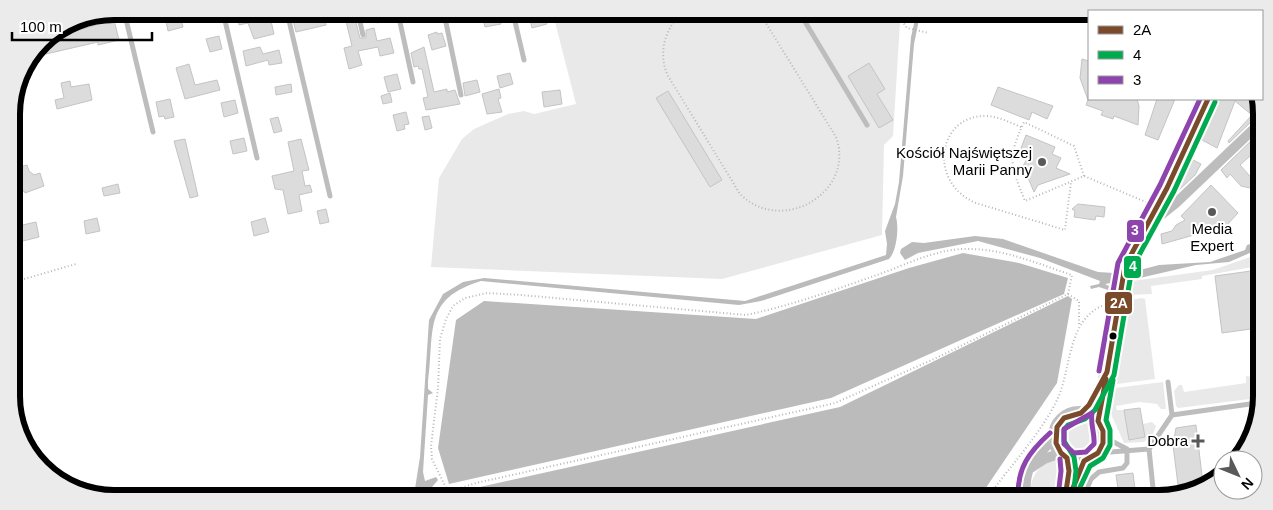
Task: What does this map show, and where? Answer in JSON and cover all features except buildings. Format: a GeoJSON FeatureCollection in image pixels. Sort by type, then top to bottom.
{"type":"FeatureCollection","features":[{"type":"Feature","properties":{"kind":"main road"},"geometry":{"type":"LineString","coordinates":[[1098,421],[1125,266],[1157,207],[1208,100]]}},
{"type":"Feature","properties":{"kind":"main road"},"geometry":{"type":"LineString","coordinates":[[1066,490],[1069,471],[1055,438],[1057,427],[1064,418],[1081,413],[1089,405],[1107,372]]}},
{"type":"Feature","properties":{"kind":"main road"},"geometry":{"type":"LineString","coordinates":[[1071,490],[1084,461],[1098,453],[1104,437],[1098,421],[1093,416],[1081,413]]}},
{"type":"Feature","properties":{"kind":"main road"},"geometry":{"type":"LineString","coordinates":[[1064,456],[1084,461]]}},
{"type":"Feature","properties":{"kind":"street"},"geometry":{"type":"LineString","coordinates":[[1146,227],[1156,221],[1177,202],[1253,129]]}},
{"type":"Feature","properties":{"kind":"street"},"geometry":{"type":"LineString","coordinates":[[1026,490],[1025,481],[1031,462],[1055,438]]}},
{"type":"Feature","properties":{"kind":"street"},"geometry":{"type":"LineString","coordinates":[[1027,471],[1044,459],[1064,456]]}},
{"type":"Feature","properties":{"kind":"lane"},"geometry":{"type":"LineString","coordinates":[[126,20],[153,132]]}},
{"type":"Feature","properties":{"kind":"lane"},"geometry":{"type":"LineString","coordinates":[[225,20],[257,158]]}},
{"type":"Feature","properties":{"kind":"lane"},"geometry":{"type":"LineString","coordinates":[[289,20],[330,196]]}},
{"type":"Feature","properties":{"kind":"lane"},"geometry":{"type":"LineString","coordinates":[[360,20],[363,35]]}},
{"type":"Feature","properties":{"kind":"lane"},"geometry":{"type":"LineString","coordinates":[[400,20],[413,82]]}},
{"type":"Feature","properties":{"kind":"lane"},"geometry":{"type":"LineString","coordinates":[[445,20],[461,95]]}},
{"type":"Feature","properties":{"kind":"lane"},"geometry":{"type":"LineString","coordinates":[[515,20],[524,60]]}},
{"type":"Feature","properties":{"kind":"lane"},"geometry":{"type":"LineString","coordinates":[[804,20],[867,125]]}},
{"type":"Feature","properties":{"kind":"lane"},"geometry":{"type":"LineString","coordinates":[[1153,490],[1149,449],[1172,415],[1168,382]]}},
{"type":"Feature","properties":{"kind":"lane"},"geometry":{"type":"LineString","coordinates":[[1172,415],[1253,404]]}},
{"type":"Feature","properties":{"kind":"lane"},"geometry":{"type":"LineString","coordinates":[[1104,437],[1127,449]]}},
{"type":"Feature","properties":{"kind":"lane"},"geometry":{"type":"LineString","coordinates":[[1098,453],[1127,449],[1149,449]]}},
{"type":"Feature","properties":{"kind":"lane"},"geometry":{"type":"LineString","coordinates":[[1087,490],[1091,479],[1099,472],[1124,468],[1127,463],[1127,449]]}},
{"type":"Feature","properties":{"kind":"path"},"geometry":{"type":"LineString","coordinates":[[675,20],[668,29],[663,48],[662,63],[668,76],[740,194],[748,203],[782,213],[798,210],[815,200],[829,186],[838,167],[840,148],[836,137],[764,20]]}},
{"type":"Feature","properties":{"kind":"path"},"geometry":{"type":"LineString","coordinates":[[901,20],[907,28],[929,33]]}},
{"type":"Feature","properties":{"kind":"path"},"geometry":{"type":"LineString","coordinates":[[1021,127],[995,117],[982,116],[958,126],[944,150],[943,165],[954,189],[964,198],[976,203],[1065,230],[1071,182]]}},
{"type":"Feature","properties":{"kind":"path"},"geometry":{"type":"LineString","coordinates":[[1084,176],[1074,146],[1024,122],[1012,148],[1012,169],[1025,201],[1084,176],[1157,207]]}},
{"type":"Feature","properties":{"kind":"path"},"geometry":{"type":"LineString","coordinates":[[447,490],[432,460],[431,446],[438,388],[440,339],[446,319],[454,306],[465,298],[487,293],[521,295],[746,315],[773,309],[913,261],[967,249],[1001,252],[1072,275],[1068,294]]}},
{"type":"Feature","properties":{"kind":"path"},"geometry":{"type":"LineString","coordinates":[[20,280],[76,264]]}},
{"type":"Feature","properties":{"kind":"path"},"geometry":{"type":"LineString","coordinates":[[993,490],[1038,430],[1057,400],[1064,384],[1070,351],[1079,325],[1079,301],[1068,294]]}},
{"type":"Feature","properties":{"kind":"path"},"geometry":{"type":"LineString","coordinates":[[454,490],[476,483],[835,403],[1068,294]]}},
{"type":"Feature","properties":{"kind":"path"},"geometry":{"type":"LineString","coordinates":[[1079,325],[1095,308],[1119,295]]}},
{"type":"Feature","properties":{"kind":"shaded area"},"geometry":{"type":"Polygon","coordinates":[[[555,20],[888,20],[900,22],[893,136],[884,145],[882,235],[722,279],[431,267],[439,178],[462,139],[474,129],[508,114],[524,111],[534,114],[576,104],[555,20]]]}},
{"type":"Feature","properties":{"kind":"shaded area"},"geometry":{"type":"Polygon","coordinates":[[[915,20],[919,20],[914,44],[903,176],[896,217],[897,239],[889,259],[761,301],[739,305],[481,281],[462,288],[449,297],[440,307],[432,332],[428,389],[433,393],[428,395],[423,472],[425,481],[436,477],[438,480],[432,487],[432,490],[415,490],[420,457],[429,320],[443,294],[463,282],[484,278],[745,301],[886,255],[885,231],[895,204],[899,182],[911,37],[915,20]]]}},
{"type":"Feature","properties":{"kind":"shaded area"},"geometry":{"type":"Polygon","coordinates":[[[975,236],[1003,239],[1098,272],[1114,273],[1111,283],[1105,284],[1109,286],[1108,290],[1099,287],[1091,289],[1090,286],[1099,284],[1100,281],[1040,258],[978,241],[918,253],[905,260],[900,253],[901,249],[912,242],[924,243],[975,236]]]}},
{"type":"Feature","properties":{"kind":"shaded area"},"geometry":{"type":"Polygon","coordinates":[[[1253,243],[1253,252],[1229,262],[1196,265],[1131,280],[1136,271],[1159,265],[1210,262],[1245,250],[1247,245],[1253,243]]]}},
{"type":"Feature","properties":{"kind":"shaded area"},"geometry":{"type":"Polygon","coordinates":[[[963,253],[1019,263],[1068,278],[1064,294],[831,398],[449,484],[438,448],[456,320],[484,301],[756,319],[909,268],[963,253]]]}},
{"type":"Feature","properties":{"kind":"shaded area"},"geometry":{"type":"Polygon","coordinates":[[[1253,256],[1253,267],[1202,276],[1202,279],[1151,286],[1152,294],[1129,295],[1132,281],[1213,270],[1253,256]]]}},
{"type":"Feature","properties":{"kind":"shaded area"},"geometry":{"type":"Polygon","coordinates":[[[1068,296],[1072,299],[1057,383],[984,490],[478,490],[480,487],[840,407],[1068,296]]]}},
{"type":"Feature","properties":{"kind":"shaded area"},"geometry":{"type":"Polygon","coordinates":[[[1145,299],[1155,379],[1117,384],[1114,381],[1127,303],[1130,300],[1145,299]]]}},
{"type":"Feature","properties":{"kind":"shaded area"},"geometry":{"type":"Polygon","coordinates":[[[1246,376],[1253,377],[1253,396],[1250,399],[1178,408],[1176,406],[1174,391],[1179,385],[1182,385],[1184,392],[1246,383],[1246,376]]]}},
{"type":"Feature","properties":{"kind":"shaded area"},"geometry":{"type":"Polygon","coordinates":[[[1163,382],[1166,409],[1161,409],[1157,404],[1139,402],[1116,406],[1117,410],[1124,410],[1129,440],[1144,437],[1143,424],[1152,422],[1156,426],[1153,434],[1144,442],[1124,443],[1107,405],[1115,388],[1163,382]]]}},
{"type":"Feature","properties":{"kind":"shaded area"},"geometry":{"type":"Polygon","coordinates":[[[1080,419],[1087,420],[1093,424],[1097,430],[1097,444],[1093,450],[1087,454],[1080,455],[1073,454],[1067,450],[1063,444],[1062,437],[1063,430],[1067,424],[1073,420],[1080,419]]]}},
{"type":"Feature","properties":{"kind":"shaded area"},"geometry":{"type":"Polygon","coordinates":[[[1052,459],[1062,463],[1066,476],[1062,490],[1031,490],[1032,480],[1041,467],[1052,459]]]}},
{"type":"Feature","properties":{"kind":"transit line","name":"3"},"geometry":{"type":"LineString","coordinates":[[1099,371],[1118,263],[1160,185],[1200,100]]}},
{"type":"Feature","properties":{"kind":"transit line","name":"2A"},"geometry":{"type":"LineString","coordinates":[[1066,490],[1069,471],[1067,458],[1061,453],[1056,443],[1057,427],[1064,418],[1081,413],[1089,405],[1107,372],[1125,266],[1167,188],[1208,100]]}},
{"type":"Feature","properties":{"kind":"transit line","name":"4"},"geometry":{"type":"LineString","coordinates":[[1074,490],[1076,471],[1074,457],[1064,441],[1064,430],[1068,425],[1085,419],[1095,410],[1114,375],[1132,268],[1174,191],[1215,102]]}},
{"type":"Feature","properties":{"kind":"transit line","name":"2A"},"geometry":{"type":"LineString","coordinates":[[1072,490],[1084,461],[1098,453],[1103,443],[1103,431],[1098,421],[1106,379]]}},
{"type":"Feature","properties":{"kind":"transit line","name":"4"},"geometry":{"type":"LineString","coordinates":[[1079,490],[1090,466],[1103,458],[1110,445],[1110,430],[1106,420],[1113,380]]}},
{"type":"Feature","properties":{"kind":"transit line","name":"3"},"geometry":{"type":"LineString","coordinates":[[1092,413],[1094,444],[1086,452],[1074,453],[1064,444],[1064,429],[1092,413]]}},
{"type":"Feature","properties":{"kind":"transit line","name":"3"},"geometry":{"type":"LineString","coordinates":[[1018,490],[1022,469],[1026,461],[1030,454],[1050,433]]}},
{"type":"Feature","properties":{"kind":"transit line","name":"3"},"geometry":{"type":"LineString","coordinates":[[1059,490],[1060,459]]}},
{"type":"Feature","properties":{"kind":"place","name":"Kościół Najświętszej Marii Panny"},"geometry":{"type":"Point","coordinates":[1042,162]}},
{"type":"Feature","properties":{"kind":"place","name":"Media Expert"},"geometry":{"type":"Point","coordinates":[1212,212]}},
{"type":"Feature","properties":{"kind":"place","name":"Dobra"},"geometry":{"type":"Point","coordinates":[1198,441]}}]}
